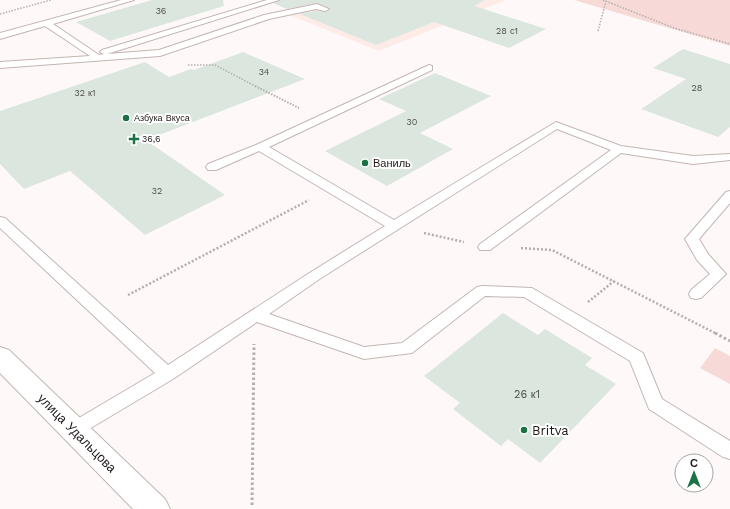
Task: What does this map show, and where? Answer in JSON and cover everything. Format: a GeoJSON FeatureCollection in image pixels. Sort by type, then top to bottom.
{"type":"FeatureCollection","features":[{"type":"Feature","properties":{"kind":"street","name":"улица Удальцова"},"geometry":{"type":"LineString","coordinates":[[0,357],[153,509]]}},
{"type":"Feature","properties":{"kind":"lane"},"geometry":{"type":"LineString","coordinates":[[0,36],[130,0]]}},
{"type":"Feature","properties":{"kind":"lane"},"geometry":{"type":"LineString","coordinates":[[78,60],[275,0]]}},
{"type":"Feature","properties":{"kind":"lane"},"geometry":{"type":"LineString","coordinates":[[0,65],[160,53],[267,16],[317,6],[326,9]]}},
{"type":"Feature","properties":{"kind":"lane"},"geometry":{"type":"LineString","coordinates":[[47,24],[95,55]]}},
{"type":"Feature","properties":{"kind":"lane"},"geometry":{"type":"LineString","coordinates":[[212,167],[260,147],[429,68]]}},
{"type":"Feature","properties":{"kind":"lane"},"geometry":{"type":"LineString","coordinates":[[73,430],[167,374],[395,226],[556,125],[619,149],[693,160],[730,157]]}},
{"type":"Feature","properties":{"kind":"lane"},"geometry":{"type":"LineString","coordinates":[[260,147],[395,226]]}},
{"type":"Feature","properties":{"kind":"lane"},"geometry":{"type":"LineString","coordinates":[[485,247],[619,149]]}},
{"type":"Feature","properties":{"kind":"lane"},"geometry":{"type":"LineString","coordinates":[[696,294],[719,274],[702,257],[692,238],[730,195]]}},
{"type":"Feature","properties":{"kind":"lane"},"geometry":{"type":"LineString","coordinates":[[0,221],[167,374]]}},
{"type":"Feature","properties":{"kind":"lane"},"geometry":{"type":"LineString","coordinates":[[255,316],[364,353],[406,349],[482,291],[527,292],[637,357],[655,404],[730,451]]}},
{"type":"Feature","properties":{"kind":"path"},"geometry":{"type":"LineString","coordinates":[[0,14],[51,0]]}},
{"type":"Feature","properties":{"kind":"path"},"geometry":{"type":"LineString","coordinates":[[603,0],[674,28],[730,44]]}},
{"type":"Feature","properties":{"kind":"path"},"geometry":{"type":"LineString","coordinates":[[598,31],[606,0]]}},
{"type":"Feature","properties":{"kind":"path"},"geometry":{"type":"LineString","coordinates":[[160,53],[182,65],[215,65],[321,119]]}},
{"type":"Feature","properties":{"kind":"path"},"geometry":{"type":"LineString","coordinates":[[128,295],[330,189]]}},
{"type":"Feature","properties":{"kind":"path"},"geometry":{"type":"LineString","coordinates":[[395,226],[485,247],[552,250],[730,341]]}},
{"type":"Feature","properties":{"kind":"path"},"geometry":{"type":"LineString","coordinates":[[588,302],[614,281]]}},
{"type":"Feature","properties":{"kind":"path"},"geometry":{"type":"LineString","coordinates":[[252,505],[255,316]]}},
{"type":"Feature","properties":{"kind":"shaded area"},"geometry":{"type":"Polygon","coordinates":[[[317,0],[506,0],[379,51],[282,12],[317,0]]]}},
{"type":"Feature","properties":{"kind":"shaded area"},"geometry":{"type":"Polygon","coordinates":[[[574,0],[730,0],[730,46],[574,0]]]}},
{"type":"Feature","properties":{"kind":"shaded area"},"geometry":{"type":"Polygon","coordinates":[[[715,348],[730,356],[730,384],[700,368],[715,348]]]}},
{"type":"Feature","properties":{"kind":"building"},"geometry":{"type":"Polygon","coordinates":[[[152,0],[223,0],[224,6],[110,41],[76,22],[152,0]]]}},
{"type":"Feature","properties":{"kind":"building"},"geometry":{"type":"Polygon","coordinates":[[[280,0],[485,0],[474,6],[546,29],[509,48],[434,22],[376,45],[300,14],[316,11],[326,12],[330,10],[330,8],[317,3],[287,9],[273,3],[280,0]]]}},
{"type":"Feature","properties":{"kind":"building"},"geometry":{"type":"Polygon","coordinates":[[[683,49],[730,64],[730,127],[718,137],[641,109],[686,79],[653,68],[683,49]]]}},
{"type":"Feature","properties":{"kind":"building"},"geometry":{"type":"Polygon","coordinates":[[[243,52],[305,79],[146,140],[225,195],[145,235],[70,171],[24,189],[0,164],[0,111],[145,62],[169,77],[191,69],[194,70],[243,52]]]}},
{"type":"Feature","properties":{"kind":"building"},"geometry":{"type":"Polygon","coordinates":[[[435,73],[491,96],[420,133],[453,149],[387,186],[325,151],[406,111],[379,99],[435,73]]]}},
{"type":"Feature","properties":{"kind":"building"},"geometry":{"type":"Polygon","coordinates":[[[503,313],[538,335],[545,329],[592,358],[585,365],[616,384],[540,463],[508,439],[501,446],[453,409],[460,403],[424,376],[503,313]]]}},
{"type":"Feature","properties":{"kind":"place","name":"Азбука Вкуса"},"geometry":{"type":"Point","coordinates":[126,118]}},
{"type":"Feature","properties":{"kind":"place","name":"36,6"},"geometry":{"type":"Point","coordinates":[134,139]}},
{"type":"Feature","properties":{"kind":"place","name":"Ваниль"},"geometry":{"type":"Point","coordinates":[365,163]}},
{"type":"Feature","properties":{"kind":"place","name":"Britva"},"geometry":{"type":"Point","coordinates":[524,430]}}]}
